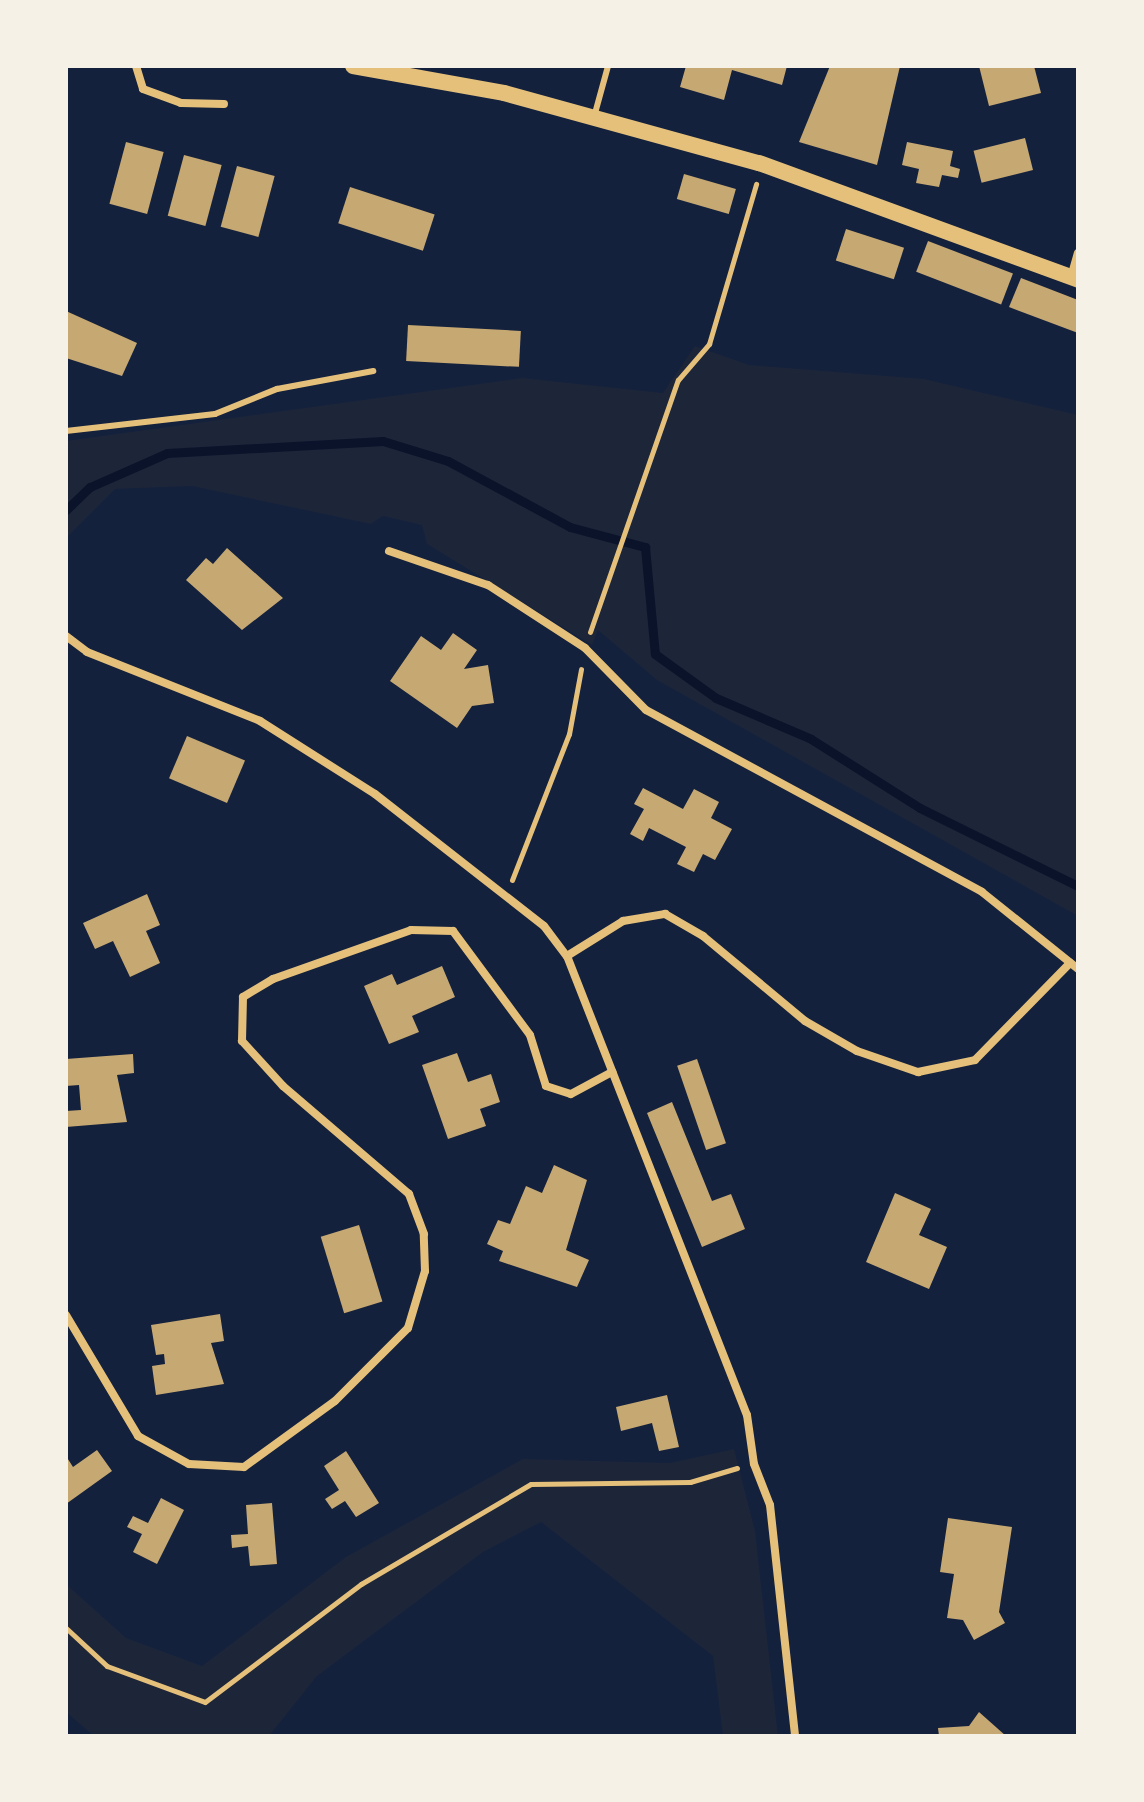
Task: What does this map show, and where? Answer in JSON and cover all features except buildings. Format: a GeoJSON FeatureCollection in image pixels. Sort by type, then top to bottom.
{"type":"FeatureCollection","features":[{"type":"Feature","properties":{"kind":"main road"},"geometry":{"type":"LineString","coordinates":[[353,66],[594,118],[759,163],[1074,278]]}},
{"type":"Feature","properties":{"kind":"street"},"geometry":{"type":"LineString","coordinates":[[136,66],[143,89],[181,103],[224,104]]}},
{"type":"Feature","properties":{"kind":"street"},"geometry":{"type":"LineString","coordinates":[[1074,278],[1078,253]]}},
{"type":"Feature","properties":{"kind":"street"},"geometry":{"type":"LineString","coordinates":[[389,551],[488,585],[585,648],[646,710],[982,892],[1074,966],[975,1060],[918,1072],[857,1051],[805,1021],[703,936],[665,914],[623,921],[567,956]]}},
{"type":"Feature","properties":{"kind":"street"},"geometry":{"type":"LineString","coordinates":[[66,636],[87,652],[260,721],[375,794],[506,894],[567,956],[729,1363],[754,1464],[770,1505],[795,1736]]}},
{"type":"Feature","properties":{"kind":"street"},"geometry":{"type":"LineString","coordinates":[[66,1315],[138,1436],[189,1464],[244,1467],[335,1401],[408,1328],[425,1271],[424,1234],[409,1194],[283,1086],[242,1041],[243,997],[273,979],[411,930],[453,931],[530,1035],[546,1086],[571,1094],[612,1072]]}},
{"type":"Feature","properties":{"kind":"lane"},"geometry":{"type":"LineString","coordinates":[[594,118],[608,66]]}},
{"type":"Feature","properties":{"kind":"lane"},"geometry":{"type":"LineString","coordinates":[[66,431],[215,414],[277,389],[373,371]]}},
{"type":"Feature","properties":{"kind":"path"},"geometry":{"type":"LineString","coordinates":[[506,894],[569,734],[585,648],[615,552],[678,380],[709,344],[753,200]]}},
{"type":"Feature","properties":{"kind":"path"},"geometry":{"type":"LineString","coordinates":[[66,1628],[107,1666],[205,1702],[361,1584],[531,1484],[690,1482],[754,1464]]}},
{"type":"Feature","properties":{"kind":"shaded area"},"geometry":{"type":"Polygon","coordinates":[[[695,346],[749,365],[924,379],[1078,415],[1078,916],[657,680],[598,630],[592,645],[427,544],[422,525],[383,516],[371,524],[192,486],[115,489],[66,538],[66,441],[522,378],[663,393],[695,346]]]}},
{"type":"Feature","properties":{"kind":"shaded area"},"geometry":{"type":"Polygon","coordinates":[[[734,1449],[755,1531],[778,1736],[723,1736],[713,1656],[541,1522],[483,1552],[317,1676],[269,1736],[94,1736],[66,1712],[66,1584],[126,1638],[202,1666],[346,1557],[523,1459],[670,1463],[734,1449]]]}},
{"type":"Feature","properties":{"kind":"waterway"},"geometry":{"type":"LineString","coordinates":[[66,510],[90,487],[167,453],[383,441],[448,461],[570,527],[645,547],[655,654],[716,698],[811,739],[920,808],[1078,886]]}}]}
